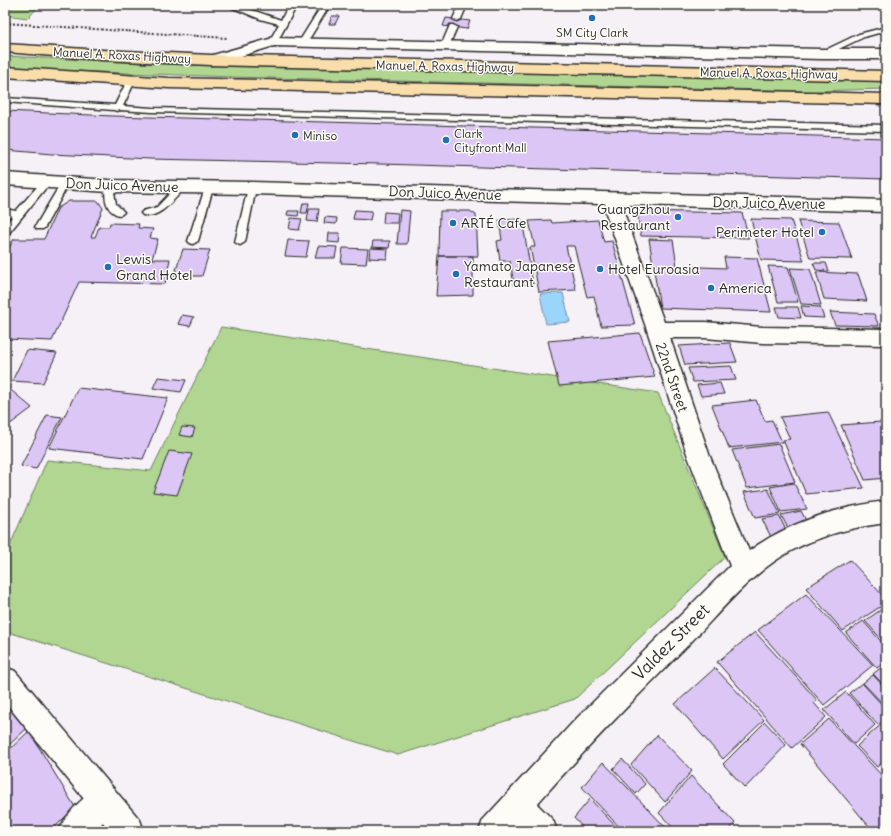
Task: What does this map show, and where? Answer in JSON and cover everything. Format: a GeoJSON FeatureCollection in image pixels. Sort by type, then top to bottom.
{"type":"FeatureCollection","features":[{"type":"Feature","properties":{"kind":"main road","name":"Manuel A. Roxas Highway"},"geometry":{"type":"LineString","coordinates":[[5,48],[103,55],[211,60],[886,76]]}},
{"type":"Feature","properties":{"kind":"main road","name":"Manuel A. Roxas Highway"},"geometry":{"type":"LineString","coordinates":[[5,72],[169,83],[883,98]]}},
{"type":"Feature","properties":{"kind":"street"},"geometry":{"type":"LineString","coordinates":[[211,60],[274,42],[822,54],[886,54]]}},
{"type":"Feature","properties":{"kind":"street"},"geometry":{"type":"LineString","coordinates":[[642,50],[646,71]]}},
{"type":"Feature","properties":{"kind":"street","name":"Don Juico Avenue"},"geometry":{"type":"LineString","coordinates":[[5,179],[109,186],[252,188],[886,206]]}},
{"type":"Feature","properties":{"kind":"street"},"geometry":{"type":"LineString","coordinates":[[610,199],[657,330]]}},
{"type":"Feature","properties":{"kind":"street","name":"22nd Street"},"geometry":{"type":"LineString","coordinates":[[744,570],[698,454],[657,330],[705,330],[762,335],[886,337]]}},
{"type":"Feature","properties":{"kind":"street","name":"Valdez Street"},"geometry":{"type":"LineString","coordinates":[[494,831],[612,701],[744,570],[770,551],[803,533],[835,523],[886,512]]}},
{"type":"Feature","properties":{"kind":"street"},"geometry":{"type":"LineString","coordinates":[[5,681],[129,831]]}},
{"type":"Feature","properties":{"kind":"street"},"geometry":{"type":"LineString","coordinates":[[74,831],[103,801]]}},
{"type":"Feature","properties":{"kind":"street"},"geometry":{"type":"LineString","coordinates":[[517,805],[542,831]]}},
{"type":"Feature","properties":{"kind":"lane"},"geometry":{"type":"LineString","coordinates":[[230,5],[244,9],[268,21],[284,23]]}},
{"type":"Feature","properties":{"kind":"lane"},"geometry":{"type":"LineString","coordinates":[[274,42],[293,5]]}},
{"type":"Feature","properties":{"kind":"lane"},"geometry":{"type":"LineString","coordinates":[[303,42],[326,5]]}},
{"type":"Feature","properties":{"kind":"lane"},"geometry":{"type":"LineString","coordinates":[[457,19],[463,5]]}},
{"type":"Feature","properties":{"kind":"lane"},"geometry":{"type":"LineString","coordinates":[[445,46],[453,27]]}},
{"type":"Feature","properties":{"kind":"lane"},"geometry":{"type":"LineString","coordinates":[[822,54],[864,35],[877,30],[886,29]]}},
{"type":"Feature","properties":{"kind":"lane"},"geometry":{"type":"LineString","coordinates":[[116,109],[130,81]]}},
{"type":"Feature","properties":{"kind":"lane"},"geometry":{"type":"LineString","coordinates":[[5,100],[116,109],[886,128]]}},
{"type":"Feature","properties":{"kind":"lane"},"geometry":{"type":"LineString","coordinates":[[5,232],[46,182]]}},
{"type":"Feature","properties":{"kind":"lane"},"geometry":{"type":"LineString","coordinates":[[40,227],[65,183]]}},
{"type":"Feature","properties":{"kind":"lane"},"geometry":{"type":"LineString","coordinates":[[109,186],[111,206],[119,212]]}},
{"type":"Feature","properties":{"kind":"lane"},"geometry":{"type":"LineString","coordinates":[[146,214],[160,209],[181,188]]}},
{"type":"Feature","properties":{"kind":"lane"},"geometry":{"type":"LineString","coordinates":[[193,241],[209,188]]}},
{"type":"Feature","properties":{"kind":"lane"},"geometry":{"type":"LineString","coordinates":[[240,242],[252,188]]}},
{"type":"Feature","properties":{"kind":"lane"},"geometry":{"type":"LineString","coordinates":[[5,212],[18,215]]}},
{"type":"Feature","properties":{"kind":"path"},"geometry":{"type":"LineString","coordinates":[[5,23],[228,38]]}},
{"type":"Feature","properties":{"kind":"green space"},"geometry":{"type":"Polygon","coordinates":[[[5,5],[40,5],[28,18],[5,15],[5,5]]]}},
{"type":"Feature","properties":{"kind":"green space"},"geometry":{"type":"Polygon","coordinates":[[[5,56],[183,65],[886,81],[886,89],[811,91],[233,77],[5,67],[5,56]]]}},
{"type":"Feature","properties":{"kind":"green space"},"geometry":{"type":"Polygon","coordinates":[[[221,327],[658,393],[725,557],[575,699],[398,755],[5,631],[5,557],[47,460],[151,471],[221,327]]]}},
{"type":"Feature","properties":{"kind":"water"},"geometry":{"type":"Polygon","coordinates":[[[563,293],[570,322],[546,324],[540,294],[563,293]]]}},
{"type":"Feature","properties":{"kind":"building"},"geometry":{"type":"Polygon","coordinates":[[[332,16],[339,16],[335,24],[329,24],[332,16]]]}},
{"type":"Feature","properties":{"kind":"building"},"geometry":{"type":"Polygon","coordinates":[[[446,18],[470,21],[467,29],[443,26],[446,18]]]}},
{"type":"Feature","properties":{"kind":"building"},"geometry":{"type":"Polygon","coordinates":[[[5,111],[113,116],[886,138],[886,179],[380,164],[150,159],[52,154],[5,150],[5,111]]]}},
{"type":"Feature","properties":{"kind":"building"},"geometry":{"type":"Polygon","coordinates":[[[69,201],[98,201],[103,208],[91,237],[95,237],[99,227],[109,227],[110,223],[139,224],[138,228],[153,229],[150,238],[158,239],[152,259],[170,259],[165,284],[79,282],[52,341],[5,339],[5,255],[14,239],[44,239],[58,208],[69,201]]]}},
{"type":"Feature","properties":{"kind":"building"},"geometry":{"type":"Polygon","coordinates":[[[303,203],[309,203],[307,213],[301,213],[303,203]]]}},
{"type":"Feature","properties":{"kind":"building"},"geometry":{"type":"Polygon","coordinates":[[[309,209],[319,209],[317,222],[307,221],[309,209]]]}},
{"type":"Feature","properties":{"kind":"building"},"geometry":{"type":"Polygon","coordinates":[[[355,210],[372,211],[370,220],[353,219],[355,210]]]}},
{"type":"Feature","properties":{"kind":"building"},"geometry":{"type":"Polygon","coordinates":[[[400,210],[410,211],[407,244],[397,244],[400,210]]]}},
{"type":"Feature","properties":{"kind":"building"},"geometry":{"type":"Polygon","coordinates":[[[288,211],[299,211],[298,216],[287,215],[288,211]]]}},
{"type":"Feature","properties":{"kind":"building"},"geometry":{"type":"Polygon","coordinates":[[[440,211],[470,211],[476,215],[478,256],[439,256],[440,211]]]}},
{"type":"Feature","properties":{"kind":"building"},"geometry":{"type":"Polygon","coordinates":[[[637,211],[742,213],[749,238],[641,236],[637,211]]]}},
{"type":"Feature","properties":{"kind":"building"},"geometry":{"type":"Polygon","coordinates":[[[384,212],[398,213],[397,223],[383,223],[384,212]]]}},
{"type":"Feature","properties":{"kind":"building"},"geometry":{"type":"Polygon","coordinates":[[[325,217],[337,218],[336,224],[324,223],[325,217]]]}},
{"type":"Feature","properties":{"kind":"building"},"geometry":{"type":"Polygon","coordinates":[[[291,218],[302,219],[299,230],[289,229],[291,218]]]}},
{"type":"Feature","properties":{"kind":"building"},"geometry":{"type":"Polygon","coordinates":[[[522,219],[533,284],[514,285],[510,261],[500,261],[497,241],[502,240],[499,220],[522,219]]]}},
{"type":"Feature","properties":{"kind":"building"},"geometry":{"type":"Polygon","coordinates":[[[751,219],[791,220],[804,261],[761,260],[751,219]]]}},
{"type":"Feature","properties":{"kind":"building","name":"Hotel Euroasia"},"geometry":{"type":"Polygon","coordinates":[[[551,220],[552,223],[598,220],[604,242],[612,241],[635,325],[601,326],[594,296],[587,297],[574,246],[566,246],[576,290],[539,292],[530,247],[535,247],[529,221],[551,220]]]}},
{"type":"Feature","properties":{"kind":"building"},"geometry":{"type":"Polygon","coordinates":[[[798,221],[839,222],[852,259],[810,258],[798,221]]]}},
{"type":"Feature","properties":{"kind":"building"},"geometry":{"type":"Polygon","coordinates":[[[329,233],[340,233],[339,243],[328,242],[329,233]]]}},
{"type":"Feature","properties":{"kind":"building","name":"America"},"geometry":{"type":"Polygon","coordinates":[[[649,239],[673,240],[677,266],[726,268],[724,257],[757,258],[771,312],[660,308],[649,239]]]}},
{"type":"Feature","properties":{"kind":"building"},"geometry":{"type":"Polygon","coordinates":[[[288,240],[309,241],[306,257],[285,256],[288,240]]]}},
{"type":"Feature","properties":{"kind":"building"},"geometry":{"type":"Polygon","coordinates":[[[373,241],[390,241],[389,248],[372,247],[373,241]]]}},
{"type":"Feature","properties":{"kind":"building"},"geometry":{"type":"Polygon","coordinates":[[[318,246],[337,247],[335,258],[315,258],[318,246]]]}},
{"type":"Feature","properties":{"kind":"building"},"geometry":{"type":"Polygon","coordinates":[[[343,248],[368,249],[366,264],[341,263],[343,248]]]}},
{"type":"Feature","properties":{"kind":"building"},"geometry":{"type":"Polygon","coordinates":[[[370,248],[388,249],[387,259],[369,258],[370,248]]]}},
{"type":"Feature","properties":{"kind":"building"},"geometry":{"type":"Polygon","coordinates":[[[183,249],[210,250],[202,276],[174,276],[183,249]]]}},
{"type":"Feature","properties":{"kind":"building"},"geometry":{"type":"Polygon","coordinates":[[[439,256],[473,256],[473,295],[436,296],[439,256]]]}},
{"type":"Feature","properties":{"kind":"building"},"geometry":{"type":"Polygon","coordinates":[[[813,263],[826,263],[829,271],[816,270],[813,263]]]}},
{"type":"Feature","properties":{"kind":"building"},"geometry":{"type":"Polygon","coordinates":[[[768,266],[788,267],[798,302],[778,302],[768,266]]]}},
{"type":"Feature","properties":{"kind":"building"},"geometry":{"type":"Polygon","coordinates":[[[790,268],[810,269],[821,305],[801,304],[790,268]]]}},
{"type":"Feature","properties":{"kind":"building"},"geometry":{"type":"Polygon","coordinates":[[[816,272],[858,274],[867,301],[824,299],[816,272]]]}},
{"type":"Feature","properties":{"kind":"building"},"geometry":{"type":"Polygon","coordinates":[[[801,306],[820,307],[824,318],[804,317],[801,306]]]}},
{"type":"Feature","properties":{"kind":"building"},"geometry":{"type":"Polygon","coordinates":[[[776,307],[798,307],[801,318],[779,317],[776,307]]]}},
{"type":"Feature","properties":{"kind":"building"},"geometry":{"type":"Polygon","coordinates":[[[830,312],[874,314],[879,326],[835,325],[830,312]]]}},
{"type":"Feature","properties":{"kind":"building"},"geometry":{"type":"Polygon","coordinates":[[[182,315],[194,317],[190,326],[178,324],[182,315]]]}},
{"type":"Feature","properties":{"kind":"building"},"geometry":{"type":"Polygon","coordinates":[[[640,333],[655,377],[559,386],[548,341],[640,333]]]}},
{"type":"Feature","properties":{"kind":"building"},"geometry":{"type":"Polygon","coordinates":[[[730,343],[737,362],[685,365],[679,346],[730,343]]]}},
{"type":"Feature","properties":{"kind":"building"},"geometry":{"type":"Polygon","coordinates":[[[27,350],[57,353],[43,383],[12,381],[27,350]]]}},
{"type":"Feature","properties":{"kind":"building"},"geometry":{"type":"Polygon","coordinates":[[[731,366],[736,380],[693,382],[688,368],[731,366]]]}},
{"type":"Feature","properties":{"kind":"building"},"geometry":{"type":"Polygon","coordinates":[[[158,377],[186,380],[181,392],[153,388],[158,377]]]}},
{"type":"Feature","properties":{"kind":"building"},"geometry":{"type":"Polygon","coordinates":[[[720,383],[724,394],[701,396],[697,385],[720,383]]]}},
{"type":"Feature","properties":{"kind":"building"},"geometry":{"type":"Polygon","coordinates":[[[5,385],[32,408],[5,428],[5,385]]]}},
{"type":"Feature","properties":{"kind":"building"},"geometry":{"type":"Polygon","coordinates":[[[78,388],[168,398],[143,459],[49,448],[78,388]]]}},
{"type":"Feature","properties":{"kind":"building"},"geometry":{"type":"Polygon","coordinates":[[[756,400],[765,421],[772,420],[782,442],[729,448],[712,405],[756,400]]]}},
{"type":"Feature","properties":{"kind":"building"},"geometry":{"type":"Polygon","coordinates":[[[828,412],[864,488],[806,494],[783,440],[790,439],[780,417],[828,412]]]}},
{"type":"Feature","properties":{"kind":"building"},"geometry":{"type":"Polygon","coordinates":[[[47,415],[62,417],[36,469],[21,466],[47,415]]]}},
{"type":"Feature","properties":{"kind":"building"},"geometry":{"type":"Polygon","coordinates":[[[881,422],[886,433],[886,445],[883,446],[886,452],[886,478],[865,480],[841,425],[881,422]]]}},
{"type":"Feature","properties":{"kind":"building"},"geometry":{"type":"Polygon","coordinates":[[[182,427],[195,428],[192,437],[179,435],[182,427]]]}},
{"type":"Feature","properties":{"kind":"building"},"geometry":{"type":"Polygon","coordinates":[[[779,444],[795,482],[747,488],[732,450],[779,444]]]}},
{"type":"Feature","properties":{"kind":"building"},"geometry":{"type":"Polygon","coordinates":[[[169,451],[192,454],[177,495],[153,492],[169,451]]]}},
{"type":"Feature","properties":{"kind":"building"},"geometry":{"type":"Polygon","coordinates":[[[794,483],[807,509],[781,512],[770,487],[794,483]]]}},
{"type":"Feature","properties":{"kind":"building"},"geometry":{"type":"Polygon","coordinates":[[[768,489],[780,514],[755,518],[744,492],[768,489]]]}},
{"type":"Feature","properties":{"kind":"building"},"geometry":{"type":"Polygon","coordinates":[[[801,511],[809,526],[789,530],[781,515],[801,511]]]}},
{"type":"Feature","properties":{"kind":"building"},"geometry":{"type":"Polygon","coordinates":[[[779,516],[790,538],[773,541],[762,519],[779,516]]]}},
{"type":"Feature","properties":{"kind":"building"},"geometry":{"type":"Polygon","coordinates":[[[850,560],[886,599],[886,603],[843,631],[806,588],[850,560]]]}},
{"type":"Feature","properties":{"kind":"building"},"geometry":{"type":"Polygon","coordinates":[[[806,594],[873,665],[824,705],[758,630],[806,594]]]}},
{"type":"Feature","properties":{"kind":"building"},"geometry":{"type":"Polygon","coordinates":[[[886,606],[886,644],[865,621],[886,606]]]}},
{"type":"Feature","properties":{"kind":"building"},"geometry":{"type":"Polygon","coordinates":[[[863,621],[886,647],[886,668],[882,664],[877,668],[846,633],[863,621]]]}},
{"type":"Feature","properties":{"kind":"building"},"geometry":{"type":"Polygon","coordinates":[[[755,632],[817,700],[814,703],[826,717],[792,748],[717,662],[755,632]]]}},
{"type":"Feature","properties":{"kind":"building"},"geometry":{"type":"Polygon","coordinates":[[[883,666],[886,669],[886,687],[873,674],[883,666]]]}},
{"type":"Feature","properties":{"kind":"building"},"geometry":{"type":"Polygon","coordinates":[[[715,668],[764,720],[723,759],[675,704],[715,668]]]}},
{"type":"Feature","properties":{"kind":"building"},"geometry":{"type":"Polygon","coordinates":[[[873,675],[886,689],[886,707],[863,683],[873,675]]]}},
{"type":"Feature","properties":{"kind":"building"},"geometry":{"type":"Polygon","coordinates":[[[862,683],[886,709],[886,718],[878,725],[849,693],[862,683]]]}},
{"type":"Feature","properties":{"kind":"building"},"geometry":{"type":"Polygon","coordinates":[[[846,692],[875,725],[854,744],[824,710],[846,692]]]}},
{"type":"Feature","properties":{"kind":"building"},"geometry":{"type":"Polygon","coordinates":[[[5,701],[28,727],[5,749],[5,701]]]}},
{"type":"Feature","properties":{"kind":"building"},"geometry":{"type":"Polygon","coordinates":[[[829,719],[886,780],[886,831],[873,831],[800,744],[829,719]]]}},
{"type":"Feature","properties":{"kind":"building"},"geometry":{"type":"Polygon","coordinates":[[[886,720],[886,759],[877,767],[857,746],[886,720]]]}},
{"type":"Feature","properties":{"kind":"building"},"geometry":{"type":"Polygon","coordinates":[[[765,722],[786,745],[745,788],[723,764],[765,722]]]}},
{"type":"Feature","properties":{"kind":"building"},"geometry":{"type":"Polygon","coordinates":[[[29,731],[75,807],[51,831],[5,831],[5,763],[11,757],[7,752],[29,731]]]}},
{"type":"Feature","properties":{"kind":"building"},"geometry":{"type":"Polygon","coordinates":[[[657,735],[692,771],[665,802],[631,765],[657,735]]]}},
{"type":"Feature","properties":{"kind":"building"},"geometry":{"type":"Polygon","coordinates":[[[622,759],[645,784],[636,794],[613,769],[622,759]]]}},
{"type":"Feature","properties":{"kind":"building"},"geometry":{"type":"Polygon","coordinates":[[[603,762],[669,831],[623,831],[582,787],[603,762]]]}},
{"type":"Feature","properties":{"kind":"building"},"geometry":{"type":"Polygon","coordinates":[[[691,776],[735,823],[729,831],[676,831],[659,813],[691,776]]]}},
{"type":"Feature","properties":{"kind":"building"},"geometry":{"type":"Polygon","coordinates":[[[590,799],[620,831],[586,831],[574,818],[590,799]]]}},
{"type":"Feature","properties":{"kind":"place","name":"SM City Clark"},"geometry":{"type":"Point","coordinates":[592,18]}},
{"type":"Feature","properties":{"kind":"place","name":"Miniso"},"geometry":{"type":"Point","coordinates":[295,135]}},
{"type":"Feature","properties":{"kind":"place","name":"Clark Cityfront Mall"},"geometry":{"type":"Point","coordinates":[446,140]}},
{"type":"Feature","properties":{"kind":"place","name":"Guangzhou Restaurant"},"geometry":{"type":"Point","coordinates":[678,217]}},
{"type":"Feature","properties":{"kind":"place","name":"ARTÉ Cafe"},"geometry":{"type":"Point","coordinates":[453,223]}},
{"type":"Feature","properties":{"kind":"place","name":"Perimeter Hotel"},"geometry":{"type":"Point","coordinates":[822,232]}},
{"type":"Feature","properties":{"kind":"place","name":"Lewis Grand Hotel"},"geometry":{"type":"Point","coordinates":[108,267]}},
{"type":"Feature","properties":{"kind":"place","name":"Hotel Euroasia"},"geometry":{"type":"Point","coordinates":[600,269]}},
{"type":"Feature","properties":{"kind":"place","name":"Yamato Japanese Restaurant"},"geometry":{"type":"Point","coordinates":[456,274]}},
{"type":"Feature","properties":{"kind":"place","name":"America"},"geometry":{"type":"Point","coordinates":[711,288]}}]}
